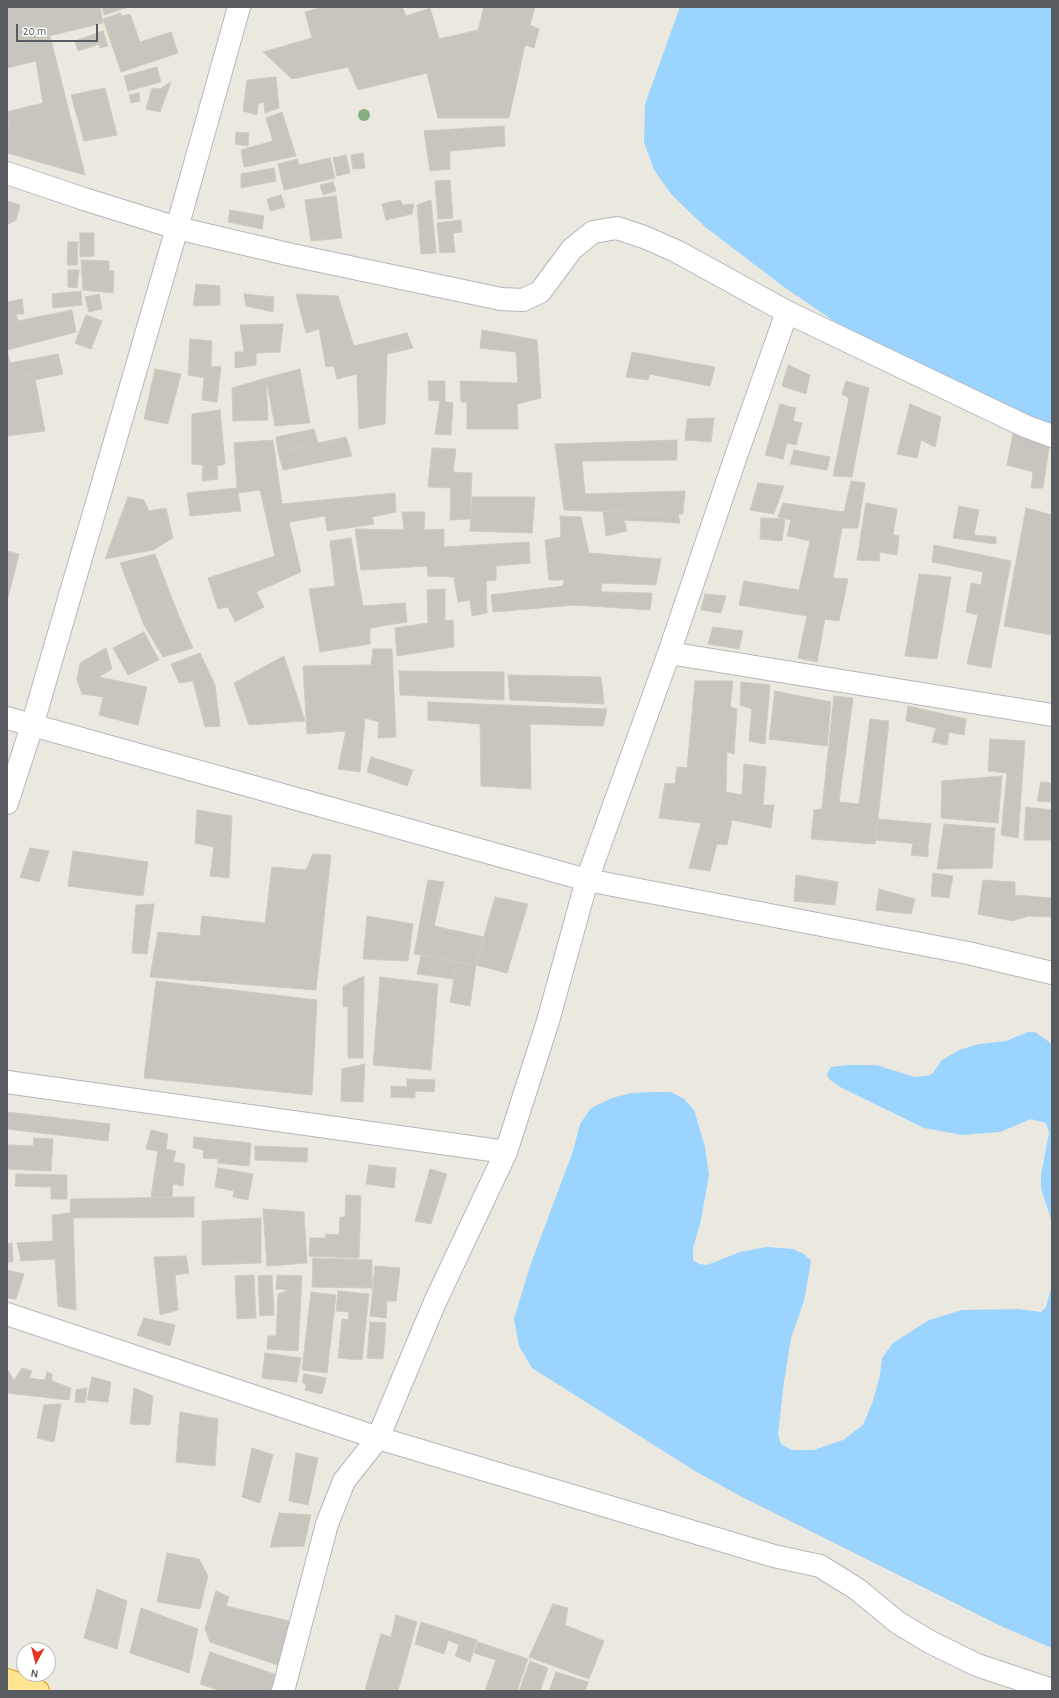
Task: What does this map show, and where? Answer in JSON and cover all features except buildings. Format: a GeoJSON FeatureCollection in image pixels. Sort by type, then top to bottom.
{"type":"FeatureCollection","features":[{"type":"Feature","properties":{"kind":"highway"},"geometry":{"type":"LineString","coordinates":[[7,1680],[38,1691]]}},
{"type":"Feature","properties":{"kind":"street"},"geometry":{"type":"LineString","coordinates":[[7,803],[32,726],[177,228],[238,7]]}},
{"type":"Feature","properties":{"kind":"street"},"geometry":{"type":"LineString","coordinates":[[7,173],[177,228],[292,255],[502,299],[523,300],[540,292],[572,249],[593,232],[617,228],[644,237],[676,251],[787,312],[1025,426],[1052,436]]}},
{"type":"Feature","properties":{"kind":"street"},"geometry":{"type":"LineString","coordinates":[[283,1691],[327,1524],[344,1481],[378,1438],[435,1302],[506,1152],[548,1021],[587,880],[670,653],[736,456],[787,312]]}},
{"type":"Feature","properties":{"kind":"street"},"geometry":{"type":"LineString","coordinates":[[670,653],[1052,715]]}},
{"type":"Feature","properties":{"kind":"street"},"geometry":{"type":"LineString","coordinates":[[7,718],[587,880],[968,953],[1052,973]]}},
{"type":"Feature","properties":{"kind":"street"},"geometry":{"type":"LineString","coordinates":[[7,1082],[506,1152]]}},
{"type":"Feature","properties":{"kind":"street"},"geometry":{"type":"LineString","coordinates":[[7,1314],[378,1438],[766,1554],[820,1566],[857,1589],[897,1622],[930,1642],[977,1665],[1052,1690]]}},
{"type":"Feature","properties":{"kind":"water"},"geometry":{"type":"Polygon","coordinates":[[[680,7],[1052,7],[1052,431],[844,328],[784,287],[704,226],[672,195],[654,170],[644,142],[645,104],[680,7]]]}},
{"type":"Feature","properties":{"kind":"water"},"geometry":{"type":"Polygon","coordinates":[[[1028,1032],[1035,1032],[1052,1044],[1052,1223],[1041,1188],[1041,1175],[1049,1133],[1046,1123],[1031,1119],[1000,1132],[962,1135],[924,1128],[840,1087],[829,1079],[827,1074],[831,1067],[876,1065],[915,1077],[926,1076],[932,1074],[942,1060],[959,1050],[979,1044],[1006,1041],[1028,1032]]]}},
{"type":"Feature","properties":{"kind":"water"},"geometry":{"type":"Polygon","coordinates":[[[671,1092],[684,1099],[694,1110],[705,1147],[709,1175],[701,1220],[693,1248],[693,1260],[699,1264],[707,1265],[740,1252],[767,1247],[793,1249],[804,1254],[811,1261],[804,1301],[791,1338],[778,1435],[781,1444],[792,1450],[814,1450],[843,1440],[863,1425],[873,1401],[880,1375],[882,1358],[893,1343],[929,1320],[962,1310],[1018,1309],[1041,1312],[1046,1307],[1052,1284],[1052,1648],[1003,1627],[742,1497],[695,1471],[532,1368],[519,1346],[514,1319],[530,1266],[573,1151],[580,1124],[591,1108],[612,1098],[631,1093],[671,1092]]]}}]}
